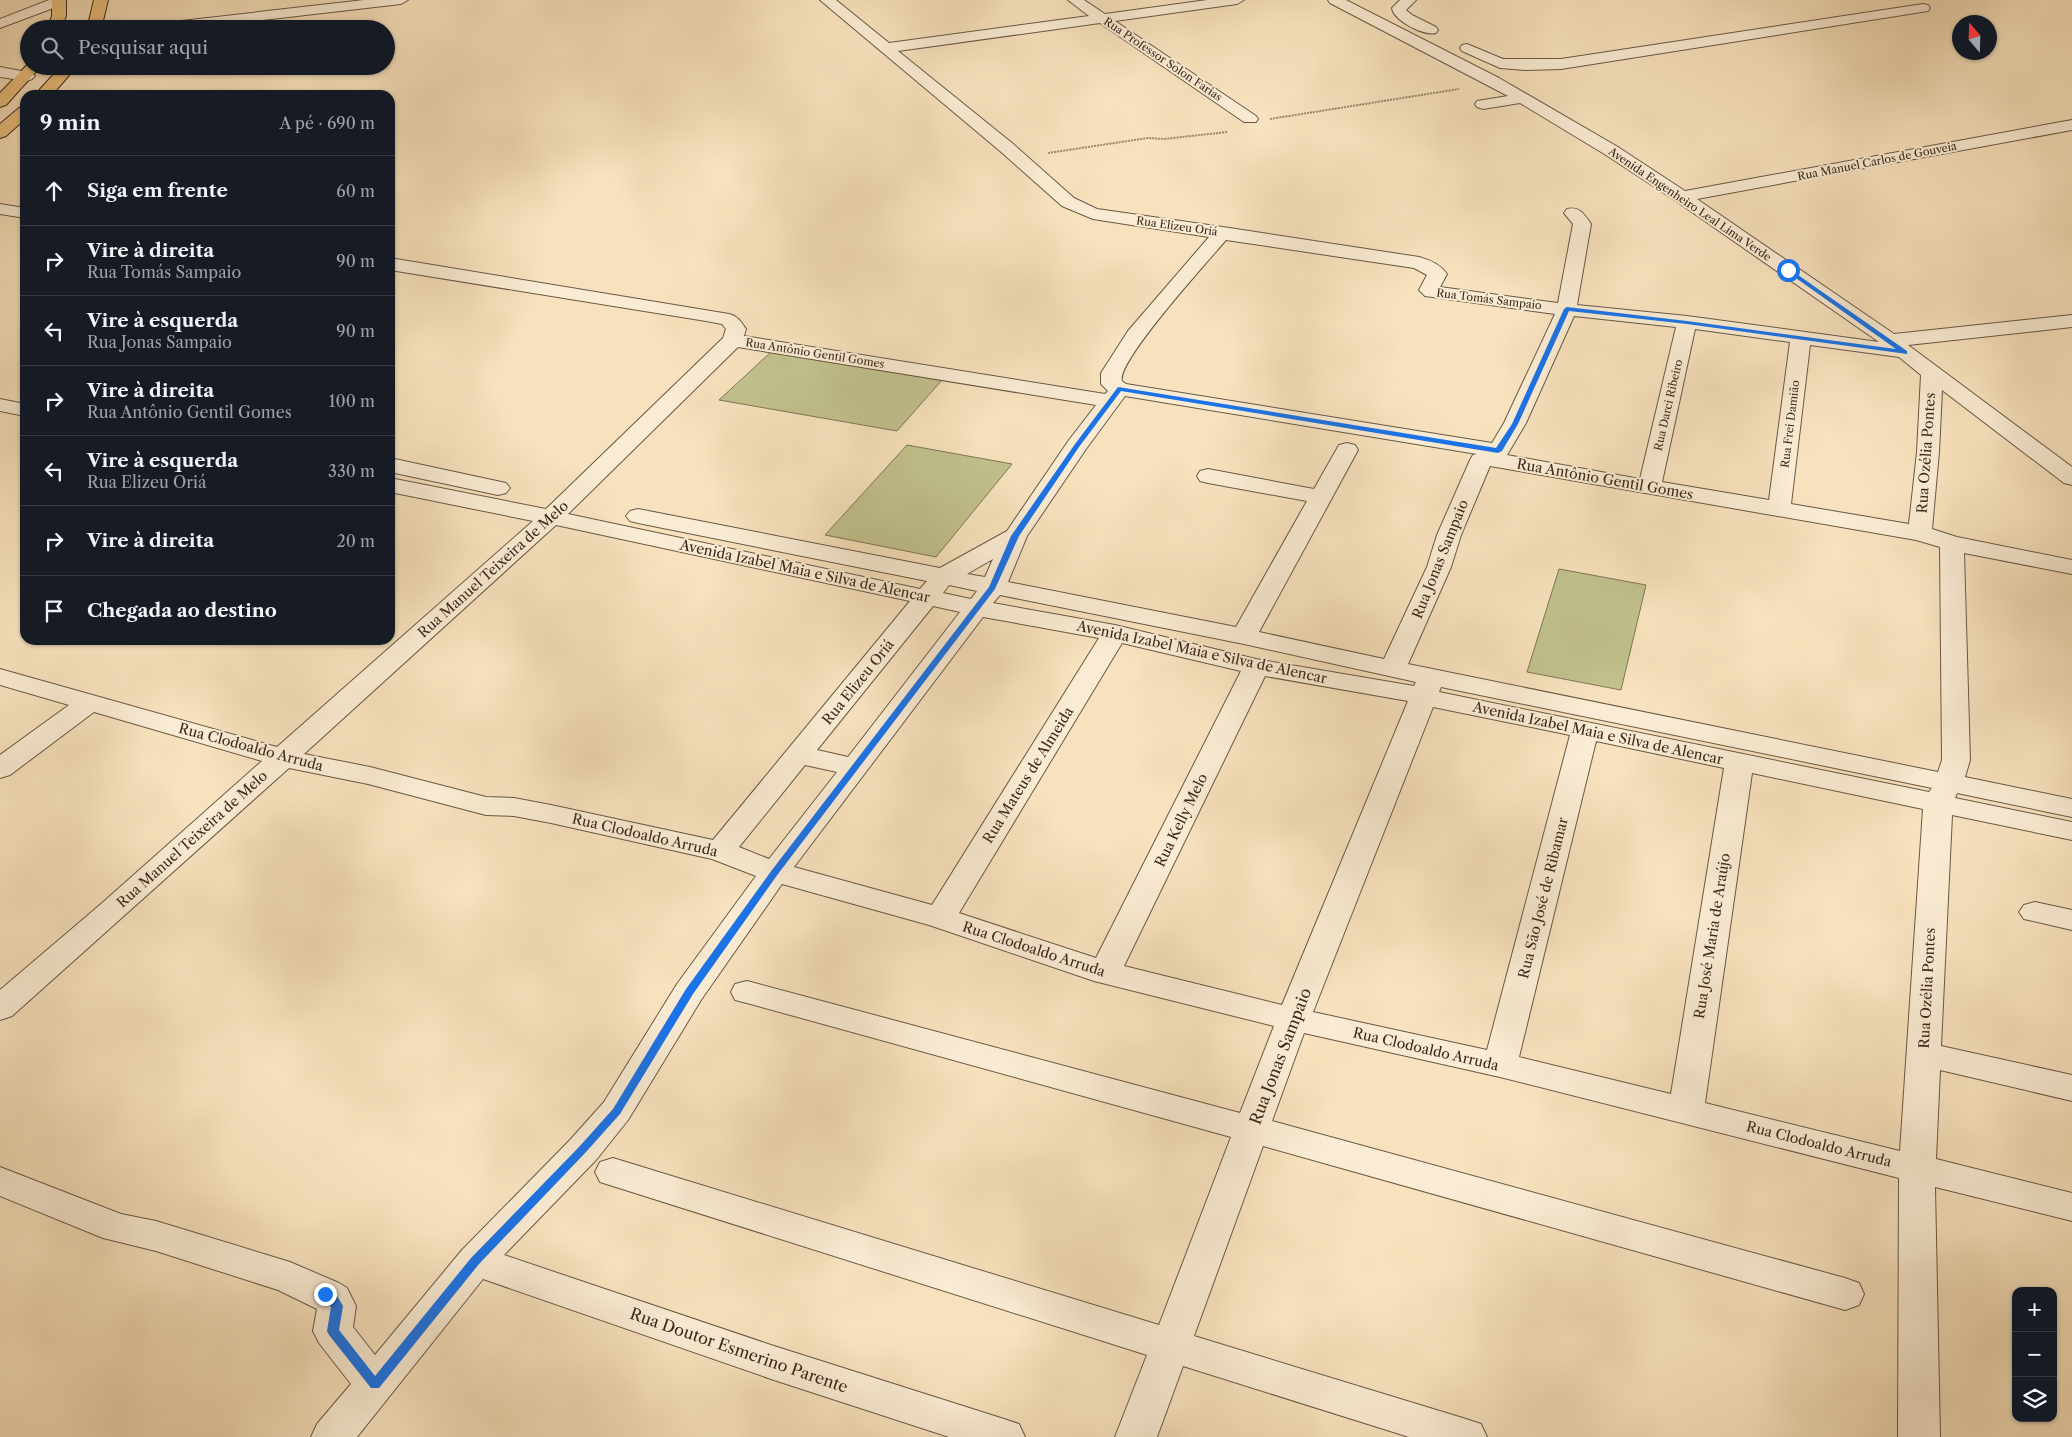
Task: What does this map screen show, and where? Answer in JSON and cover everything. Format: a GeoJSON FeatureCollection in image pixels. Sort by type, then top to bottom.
{"type":"FeatureCollection","features":[{"type":"Feature","properties":{"kind":"highway"},"geometry":{"type":"LineString","coordinates":[[96,20],[100,0]]}},
{"type":"Feature","properties":{"kind":"highway"},"geometry":{"type":"LineString","coordinates":[[57,20],[59,1]]}},
{"type":"Feature","properties":{"kind":"highway"},"geometry":{"type":"LineString","coordinates":[[0,102],[26,75]]}},
{"type":"Feature","properties":{"kind":"highway"},"geometry":{"type":"LineString","coordinates":[[48,90],[62,75]]}},
{"type":"Feature","properties":{"kind":"highway"},"geometry":{"type":"LineString","coordinates":[[0,133],[20,115]]}},
{"type":"Feature","properties":{"kind":"street"},"geometry":{"type":"LineString","coordinates":[[192,20],[401,0]]}},
{"type":"Feature","properties":{"kind":"street","name":"Rua Elizeu Oriá"},"geometry":{"type":"LineString","coordinates":[[827,0],[1006,147],[1068,202],[1081,210],[1115,218],[1223,232]]}},
{"type":"Feature","properties":{"kind":"street","name":"Rua Professor Solon Farias"},"geometry":{"type":"LineString","coordinates":[[1075,0],[1250,119]]}},
{"type":"Feature","properties":{"kind":"street"},"geometry":{"type":"LineString","coordinates":[[887,48],[1237,0]]}},
{"type":"Feature","properties":{"kind":"street","name":"Avenida Engenheiro Leal Lima Verde"},"geometry":{"type":"LineString","coordinates":[[1334,0],[1523,98],[1604,146],[1682,197],[1897,347],[2072,478]]}},
{"type":"Feature","properties":{"kind":"street"},"geometry":{"type":"LineString","coordinates":[[1409,0],[1398,8],[1402,14],[1440,35]]}},
{"type":"Feature","properties":{"kind":"street"},"geometry":{"type":"LineString","coordinates":[[0,24],[59,1]]}},
{"type":"Feature","properties":{"kind":"street"},"geometry":{"type":"LineString","coordinates":[[178,20],[271,7]]}},
{"type":"Feature","properties":{"kind":"street"},"geometry":{"type":"LineString","coordinates":[[1457,43],[1500,63],[1525,65],[1561,64],[1923,8]]}},
{"type":"Feature","properties":{"kind":"street"},"geometry":{"type":"LineString","coordinates":[[0,72],[20,71]]}},
{"type":"Feature","properties":{"kind":"street"},"geometry":{"type":"LineString","coordinates":[[1483,104],[1523,98]]}},
{"type":"Feature","properties":{"kind":"street","name":"Rua Manuel Carlos de Gouveia"},"geometry":{"type":"LineString","coordinates":[[1682,197],[2072,125]]}},
{"type":"Feature","properties":{"kind":"street"},"geometry":{"type":"LineString","coordinates":[[0,209],[20,212]]}},
{"type":"Feature","properties":{"kind":"street","name":"Rua Jonas Sampaio"},"geometry":{"type":"LineString","coordinates":[[1392,669],[1439,566],[1449,536],[1481,460],[1496,455],[1515,424],[1567,309],[1568,293],[1581,246],[1582,224],[1573,213]]}},
{"type":"Feature","properties":{"kind":"street","name":"Rua Elizeu Oriá"},"geometry":{"type":"LineString","coordinates":[[332,1437],[475,1261],[583,1150],[616,1111],[689,992],[775,872],[993,587],[1015,536],[1077,445],[1116,395],[1110,377],[1138,331],[1223,232]]}},
{"type":"Feature","properties":{"kind":"street","name":"Rua Tomás Sampaio"},"geometry":{"type":"LineString","coordinates":[[1223,232],[1419,263],[1432,269],[1437,274],[1430,290],[1432,292],[1687,322],[1800,338],[1897,347]]}},
{"type":"Feature","properties":{"kind":"street","name":"Rua Antônio Gentil Gomes"},"geometry":{"type":"LineString","coordinates":[[395,265],[706,314],[729,320],[736,329],[733,340],[1116,395],[1496,455],[1649,488],[1920,534],[1952,543],[2072,567]]}},
{"type":"Feature","properties":{"kind":"street"},"geometry":{"type":"LineString","coordinates":[[1897,347],[2072,321]]}},
{"type":"Feature","properties":{"kind":"street","name":"Rua Darci Ribeiro"},"geometry":{"type":"LineString","coordinates":[[1649,488],[1687,322]]}},
{"type":"Feature","properties":{"kind":"street","name":"Rua Frei Damião"},"geometry":{"type":"LineString","coordinates":[[1779,510],[1800,338]]}},
{"type":"Feature","properties":{"kind":"street","name":"Rua Manuel Teixeira de Melo"},"geometry":{"type":"LineString","coordinates":[[0,1008],[283,758],[559,510],[733,340]]}},
{"type":"Feature","properties":{"kind":"street","name":"Rua Ozélia Pontes"},"geometry":{"type":"LineString","coordinates":[[1920,534],[1928,452],[1932,372]]}},
{"type":"Feature","properties":{"kind":"street"},"geometry":{"type":"LineString","coordinates":[[0,389],[20,393]]}},
{"type":"Feature","properties":{"kind":"street"},"geometry":{"type":"LineString","coordinates":[[0,405],[20,409]]}},
{"type":"Feature","properties":{"kind":"street"},"geometry":{"type":"LineString","coordinates":[[1244,636],[1347,450]]}},
{"type":"Feature","properties":{"kind":"street","name":"Avenida Izabel Maia e Silva de Alencar"},"geometry":{"type":"LineString","coordinates":[[395,473],[559,510],[935,587],[993,587],[1244,636],[1392,669],[1427,688],[1585,730],[1686,739],[1739,762],[1944,793],[2072,808]]}},
{"type":"Feature","properties":{"kind":"street"},"geometry":{"type":"LineString","coordinates":[[1208,476],[1322,497]]}},
{"type":"Feature","properties":{"kind":"street","name":"Rua Elizeu Oriá"},"geometry":{"type":"LineString","coordinates":[[720,851],[935,587],[1015,536]]}},
{"type":"Feature","properties":{"kind":"street","name":"Rua Ozélia Pontes"},"geometry":{"type":"LineString","coordinates":[[1919,1437],[1917,1169],[1944,793],[1956,760],[1952,543]]}},
{"type":"Feature","properties":{"kind":"street","name":"Avenida Izabel Maia e Silva de Alencar"},"geometry":{"type":"LineString","coordinates":[[935,587],[976,608],[1115,633],[1256,666],[1392,690],[1427,688],[1686,739],[1944,793],[2072,831]]}},
{"type":"Feature","properties":{"kind":"street","name":"Rua Mateus de Almeida"},"geometry":{"type":"LineString","coordinates":[[940,918],[1115,633]]}},
{"type":"Feature","properties":{"kind":"street","name":"Rua Kelly Melo"},"geometry":{"type":"LineString","coordinates":[[1105,973],[1256,666]]}},
{"type":"Feature","properties":{"kind":"street","name":"Rua Clodoaldo Arruda"},"geometry":{"type":"LineString","coordinates":[[0,678],[283,758],[370,776],[486,806],[514,807],[551,814],[720,851],[775,872],[940,918],[1105,973],[1293,1019],[1500,1065],[2072,1207]]}},
{"type":"Feature","properties":{"kind":"street","name":"Rua Jonas Sampaio"},"geometry":{"type":"LineString","coordinates":[[1136,1437],[1293,1019],[1427,688]]}},
{"type":"Feature","properties":{"kind":"street"},"geometry":{"type":"LineString","coordinates":[[0,769],[90,702]]}},
{"type":"Feature","properties":{"kind":"street","name":"Rua São José de Ribamar"},"geometry":{"type":"LineString","coordinates":[[1500,1065],[1585,730]]}},
{"type":"Feature","properties":{"kind":"street"},"geometry":{"type":"LineString","coordinates":[[800,755],[854,767]]}},
{"type":"Feature","properties":{"kind":"street","name":"Rua José Maria de Araújo"},"geometry":{"type":"LineString","coordinates":[[1686,1111],[1739,762]]}},
{"type":"Feature","properties":{"kind":"street"},"geometry":{"type":"LineString","coordinates":[[2036,912],[2072,920]]}},
{"type":"Feature","properties":{"kind":"street"},"geometry":{"type":"LineString","coordinates":[[747,992],[1252,1129],[1845,1294]]}},
{"type":"Feature","properties":{"kind":"street"},"geometry":{"type":"LineString","coordinates":[[1924,1054],[2072,1088]]}},
{"type":"Feature","properties":{"kind":"street"},"geometry":{"type":"LineString","coordinates":[[613,1172],[1466,1437]]}},
{"type":"Feature","properties":{"kind":"street"},"geometry":{"type":"LineString","coordinates":[[4,1190],[116,1228],[156,1236],[188,1248],[290,1278],[325,1294],[333,1299],[337,1306],[333,1331],[375,1385]]}},
{"type":"Feature","properties":{"kind":"street","name":"Rua Doutor Esmerino Parente"},"geometry":{"type":"LineString","coordinates":[[475,1261],[774,1363],[1004,1437]]}},
{"type":"Feature","properties":{"kind":"green space"},"geometry":{"type":"Polygon","coordinates":[[[771,352],[942,380],[897,431],[719,400],[771,352]]]}},
{"type":"Feature","properties":{"kind":"green space"},"geometry":{"type":"Polygon","coordinates":[[[907,445],[1012,464],[936,557],[825,535],[907,445]]]}},
{"type":"Feature","properties":{"kind":"green space"},"geometry":{"type":"Polygon","coordinates":[[[1559,569],[1646,585],[1621,690],[1527,672],[1559,569]]]}},
{"type":"Feature","properties":{"kind":"route"},"geometry":{"type":"LineString","coordinates":[[325,1294],[333,1299],[337,1306],[333,1331],[375,1385],[475,1261],[583,1150],[616,1111],[689,992],[775,872],[993,587],[1015,536],[1077,445],[1120,389],[1498,451],[1515,424],[1567,309],[1687,322],[1904,352],[1788,270]]}}]}
